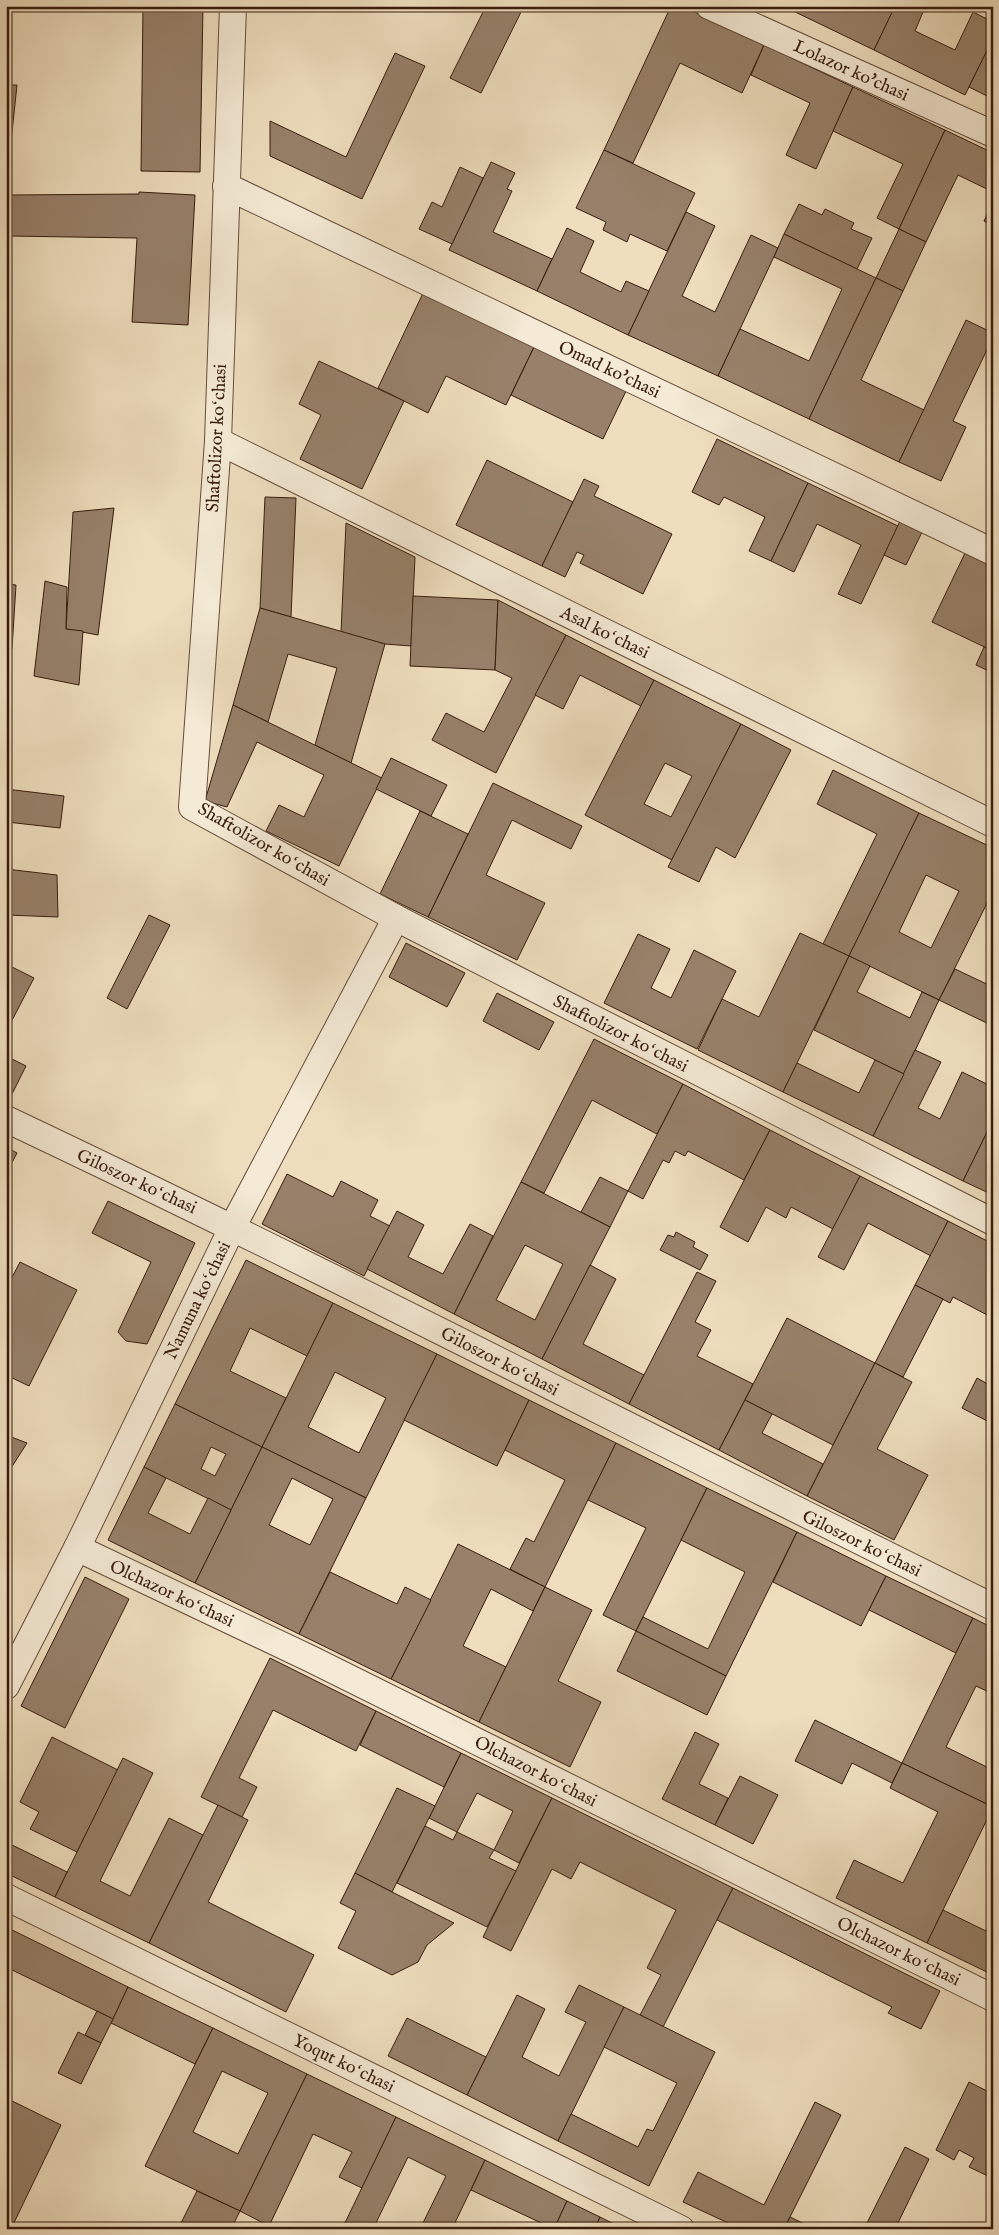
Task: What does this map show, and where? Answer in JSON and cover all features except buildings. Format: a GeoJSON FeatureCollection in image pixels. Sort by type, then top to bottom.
{"type":"FeatureCollection","features":[{"type":"Feature","properties":{"kind":"street","name":"Shaftolizor koʻchasi"},"geometry":{"type":"LineString","coordinates":[[233,6],[218,440],[192,807],[396,918],[993,1222]]}},
{"type":"Feature","properties":{"kind":"street","name":"Lolazor ko'chasi"},"geometry":{"type":"LineString","coordinates":[[709,6],[993,134]]}},
{"type":"Feature","properties":{"kind":"street","name":"Omad ko'chasi"},"geometry":{"type":"LineString","coordinates":[[226,186],[993,552]]}},
{"type":"Feature","properties":{"kind":"street","name":"Asal koʻchasi"},"geometry":{"type":"LineString","coordinates":[[218,440],[993,824]]}},
{"type":"Feature","properties":{"kind":"street","name":"Namuna koʻchasi"},"geometry":{"type":"LineString","coordinates":[[6,1686],[77,1548],[233,1226],[396,918]]}},
{"type":"Feature","properties":{"kind":"street","name":"Giloszor koʻchasi"},"geometry":{"type":"LineString","coordinates":[[6,1119],[233,1226],[788,1506],[993,1606]]}},
{"type":"Feature","properties":{"kind":"street","name":"Olchazor koʻchasi"},"geometry":{"type":"LineString","coordinates":[[77,1548],[311,1659],[993,1998]]}},
{"type":"Feature","properties":{"kind":"street","name":"Yoqut koʻchasi"},"geometry":{"type":"LineString","coordinates":[[6,1897],[681,2229]]}}]}
